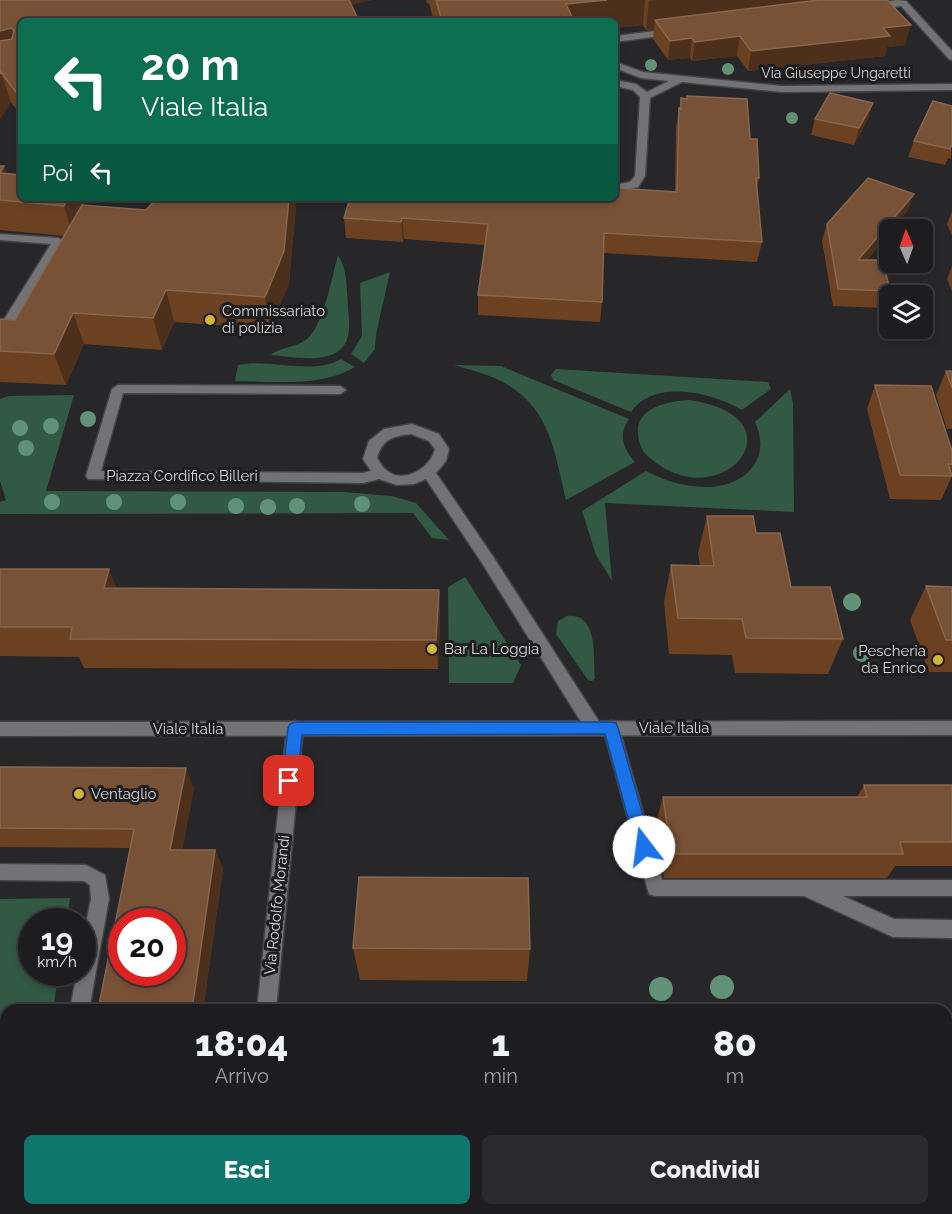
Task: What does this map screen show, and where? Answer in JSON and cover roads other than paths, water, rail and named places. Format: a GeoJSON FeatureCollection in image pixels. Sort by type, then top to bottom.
{"type":"FeatureCollection","features":[{"type":"Feature","properties":{"kind":"street"},"geometry":{"type":"LineString","coordinates":[[857,9],[902,2],[952,57]]}},
{"type":"Feature","properties":{"kind":"street"},"geometry":{"type":"LineString","coordinates":[[618,39],[684,31]]}},
{"type":"Feature","properties":{"kind":"street","name":"Via Giuseppe Ungaretti"},"geometry":{"type":"LineString","coordinates":[[618,67],[635,74],[783,89],[952,87]]}},
{"type":"Feature","properties":{"kind":"street"},"geometry":{"type":"LineString","coordinates":[[645,98],[666,84],[684,79]]}},
{"type":"Feature","properties":{"kind":"street"},"geometry":{"type":"LineString","coordinates":[[618,82],[635,87],[644,93],[645,98],[640,176],[634,185],[618,188]]}},
{"type":"Feature","properties":{"kind":"street"},"geometry":{"type":"LineString","coordinates":[[0,237],[58,242],[0,336]]}},
{"type":"Feature","properties":{"kind":"street","name":"Piazza Cordifico Billeri"},"geometry":{"type":"LineString","coordinates":[[340,390],[118,389],[93,476],[371,477],[380,472]]}},
{"type":"Feature","properties":{"kind":"street"},"geometry":{"type":"LineString","coordinates":[[412,429],[432,436],[439,442],[442,451],[441,459],[429,473],[413,479],[400,479],[380,472],[370,459],[374,444],[389,432],[412,429]]}},
{"type":"Feature","properties":{"kind":"street"},"geometry":{"type":"LineString","coordinates":[[429,473],[602,728],[655,888],[952,888]]}},
{"type":"Feature","properties":{"kind":"street","name":"Via Rodolfo Morandi"},"geometry":{"type":"LineString","coordinates":[[267,1004],[295,728]]}},
{"type":"Feature","properties":{"kind":"street","name":"Viale Italia"},"geometry":{"type":"LineString","coordinates":[[0,729],[952,728]]}},
{"type":"Feature","properties":{"kind":"street"},"geometry":{"type":"LineString","coordinates":[[0,872],[86,873],[99,880],[100,899],[80,1004]]}},
{"type":"Feature","properties":{"kind":"street"},"geometry":{"type":"LineString","coordinates":[[805,889],[893,928],[952,928]]}},
{"type":"Feature","properties":{"kind":"place","name":"Commissariato di polizia"},"geometry":{"type":"Point","coordinates":[210,320]}},
{"type":"Feature","properties":{"kind":"place","name":"Bar La Loggia"},"geometry":{"type":"Point","coordinates":[432,649]}},
{"type":"Feature","properties":{"kind":"place","name":"Pescheria da Enrico"},"geometry":{"type":"Point","coordinates":[938,660]}},
{"type":"Feature","properties":{"kind":"place","name":"Ventaglio"},"geometry":{"type":"Point","coordinates":[79,794]}}]}
